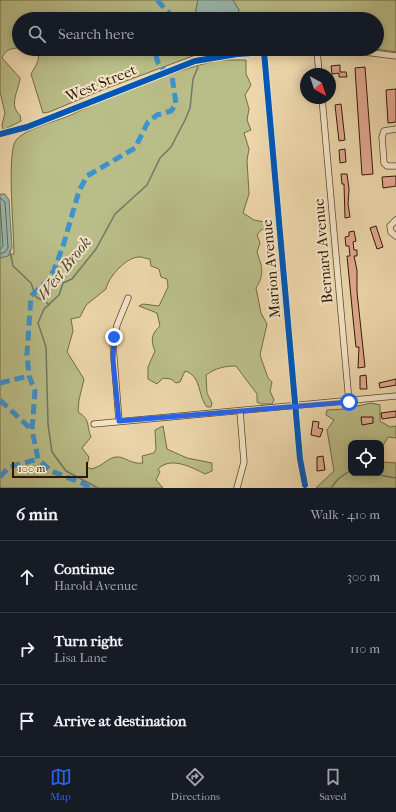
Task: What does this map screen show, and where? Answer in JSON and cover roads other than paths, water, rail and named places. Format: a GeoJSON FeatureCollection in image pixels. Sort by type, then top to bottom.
{"type":"FeatureCollection","features":[{"type":"Feature","properties":{"kind":"street"},"geometry":{"type":"LineString","coordinates":[[384,54],[396,56]]}},
{"type":"Feature","properties":{"kind":"street","name":"West Street"},"geometry":{"type":"LineString","coordinates":[[0,134],[27,127],[186,64],[226,56]]}},
{"type":"Feature","properties":{"kind":"street","name":"Marion Avenue"},"geometry":{"type":"LineString","coordinates":[[264,56],[300,459],[305,485]]}},
{"type":"Feature","properties":{"kind":"street"},"geometry":{"type":"LineString","coordinates":[[318,56],[319,68]]}},
{"type":"Feature","properties":{"kind":"street","name":"Bernard Avenue"},"geometry":{"type":"LineString","coordinates":[[323,104],[349,402]]}},
{"type":"Feature","properties":{"kind":"street"},"geometry":{"type":"LineString","coordinates":[[396,129],[388,129],[383,132],[382,137],[383,161],[387,166],[396,166]]}},
{"type":"Feature","properties":{"kind":"street"},"geometry":{"type":"LineString","coordinates":[[396,220],[391,223],[390,229],[396,236]]}},
{"type":"Feature","properties":{"kind":"street"},"geometry":{"type":"LineString","coordinates":[[119,421],[113,345],[117,325],[128,298]]}},
{"type":"Feature","properties":{"kind":"street"},"geometry":{"type":"LineString","coordinates":[[94,424],[296,405],[349,402],[396,396]]}},
{"type":"Feature","properties":{"kind":"street"},"geometry":{"type":"LineString","coordinates":[[237,488],[244,462],[240,411]]}},
{"type":"Feature","properties":{"kind":"water"},"geometry":{"type":"Polygon","coordinates":[[[198,0],[233,0],[239,10],[238,12],[195,12],[198,0]]]}},
{"type":"Feature","properties":{"kind":"water"},"geometry":{"type":"Polygon","coordinates":[[[0,194],[5,194],[9,200],[12,248],[8,256],[0,258],[0,194]]]}},
{"type":"Feature","properties":{"kind":"waterway","name":"West Brook"},"geometry":{"type":"LineString","coordinates":[[98,488],[66,471],[52,452],[48,424],[46,347],[38,323],[44,309],[59,295],[63,283],[72,279],[96,249],[115,214],[147,185],[160,158],[171,147],[190,108],[193,79],[198,67]]}},
{"type":"Feature","properties":{"kind":"waterway"},"geometry":{"type":"LineString","coordinates":[[10,251],[13,266],[31,283],[36,297],[49,305]]}},
{"type":"Feature","properties":{"kind":"waterway"},"geometry":{"type":"LineString","coordinates":[[331,488],[338,479],[348,472]]}},
{"type":"Feature","properties":{"kind":"waterway"},"geometry":{"type":"LineString","coordinates":[[384,476],[396,478]]}}]}
